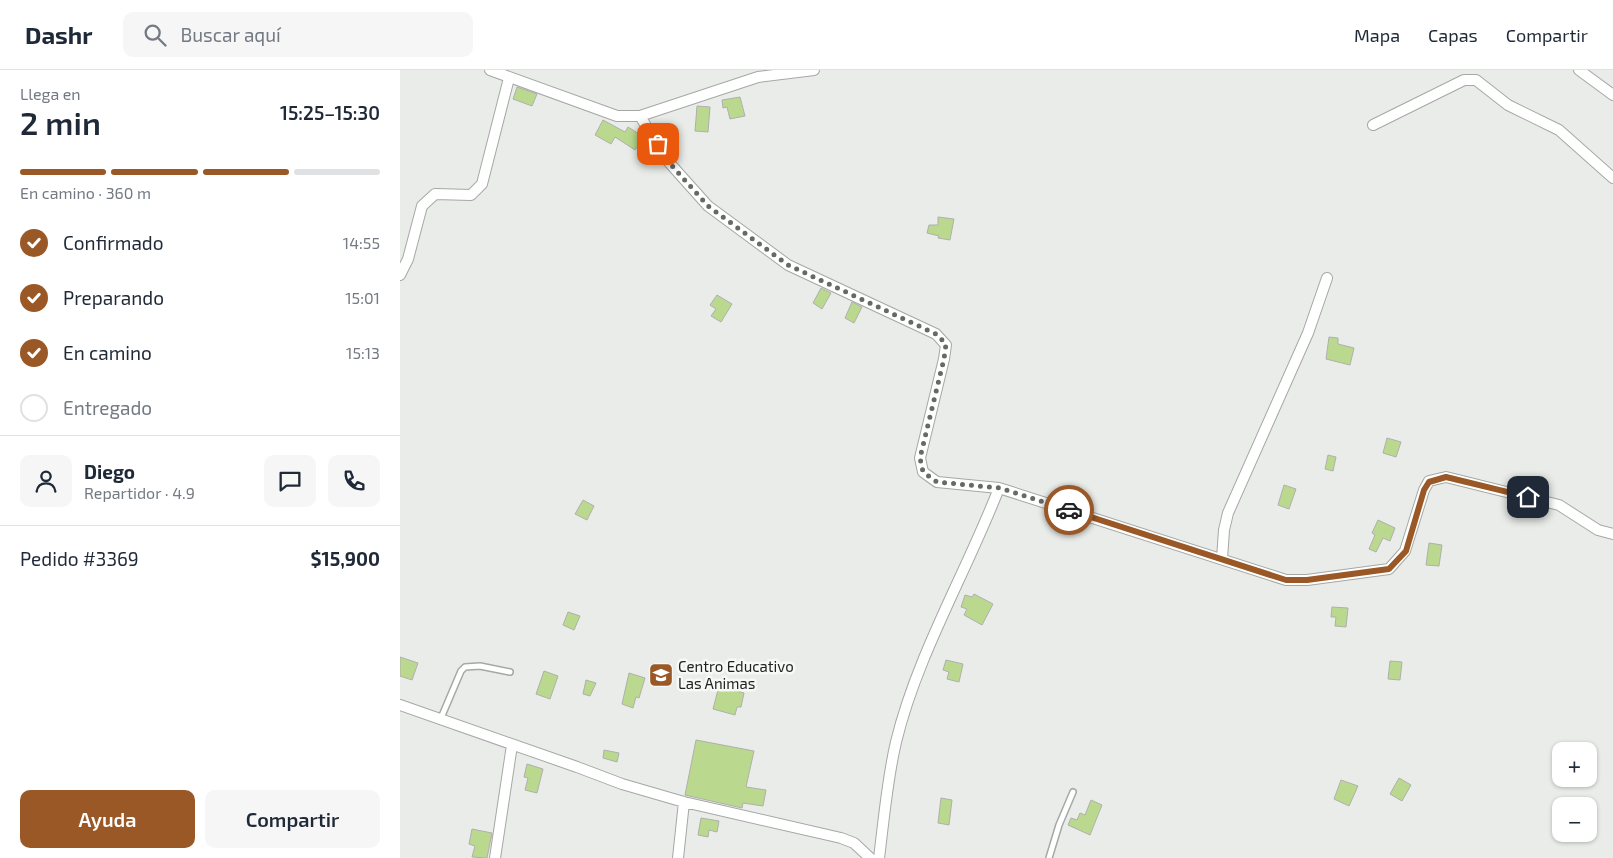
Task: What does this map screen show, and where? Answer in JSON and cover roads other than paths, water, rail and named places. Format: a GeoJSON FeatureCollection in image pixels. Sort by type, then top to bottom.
{"type":"FeatureCollection","features":[{"type":"Feature","properties":{"kind":"street"},"geometry":{"type":"LineString","coordinates":[[490,70],[617,116],[640,116],[758,77],[814,70]]}},
{"type":"Feature","properties":{"kind":"street"},"geometry":{"type":"LineString","coordinates":[[1579,70],[1613,95]]}},
{"type":"Feature","properties":{"kind":"street"},"geometry":{"type":"LineString","coordinates":[[400,275],[408,259],[422,206],[435,194],[471,195],[482,184],[509,78]]}},
{"type":"Feature","properties":{"kind":"street"},"geometry":{"type":"LineString","coordinates":[[1373,125],[1464,80],[1476,80],[1508,106],[1559,130],[1613,178]]}},
{"type":"Feature","properties":{"kind":"street"},"geometry":{"type":"LineString","coordinates":[[640,116],[666,159],[708,206],[788,265],[936,334],[946,344],[920,458],[923,472],[937,482],[1000,488],[1286,580],[1307,580],[1389,569],[1406,551],[1424,490],[1429,482],[1446,477],[1559,505],[1598,530],[1613,534]]}},
{"type":"Feature","properties":{"kind":"street"},"geometry":{"type":"LineString","coordinates":[[1222,559],[1224,530],[1228,513],[1308,333],[1327,278]]}},
{"type":"Feature","properties":{"kind":"street"},"geometry":{"type":"LineString","coordinates":[[879,858],[896,741],[908,704],[942,616],[1000,488]]}},
{"type":"Feature","properties":{"kind":"street"},"geometry":{"type":"LineString","coordinates":[[400,705],[622,784],[684,802],[841,838],[854,843],[870,858]]}},
{"type":"Feature","properties":{"kind":"street"},"geometry":{"type":"LineString","coordinates":[[495,858],[512,745]]}},
{"type":"Feature","properties":{"kind":"street"},"geometry":{"type":"LineString","coordinates":[[678,858],[684,802]]}},
{"type":"Feature","properties":{"kind":"lane"},"geometry":{"type":"LineString","coordinates":[[441,718],[461,671],[465,667],[480,666],[510,672]]}},
{"type":"Feature","properties":{"kind":"lane"},"geometry":{"type":"LineString","coordinates":[[1049,858],[1059,825],[1073,792]]}},
{"type":"Feature","properties":{"kind":"place","name":"Centro Educativo Las Animas"},"geometry":{"type":"Point","coordinates":[661,675]}}]}
